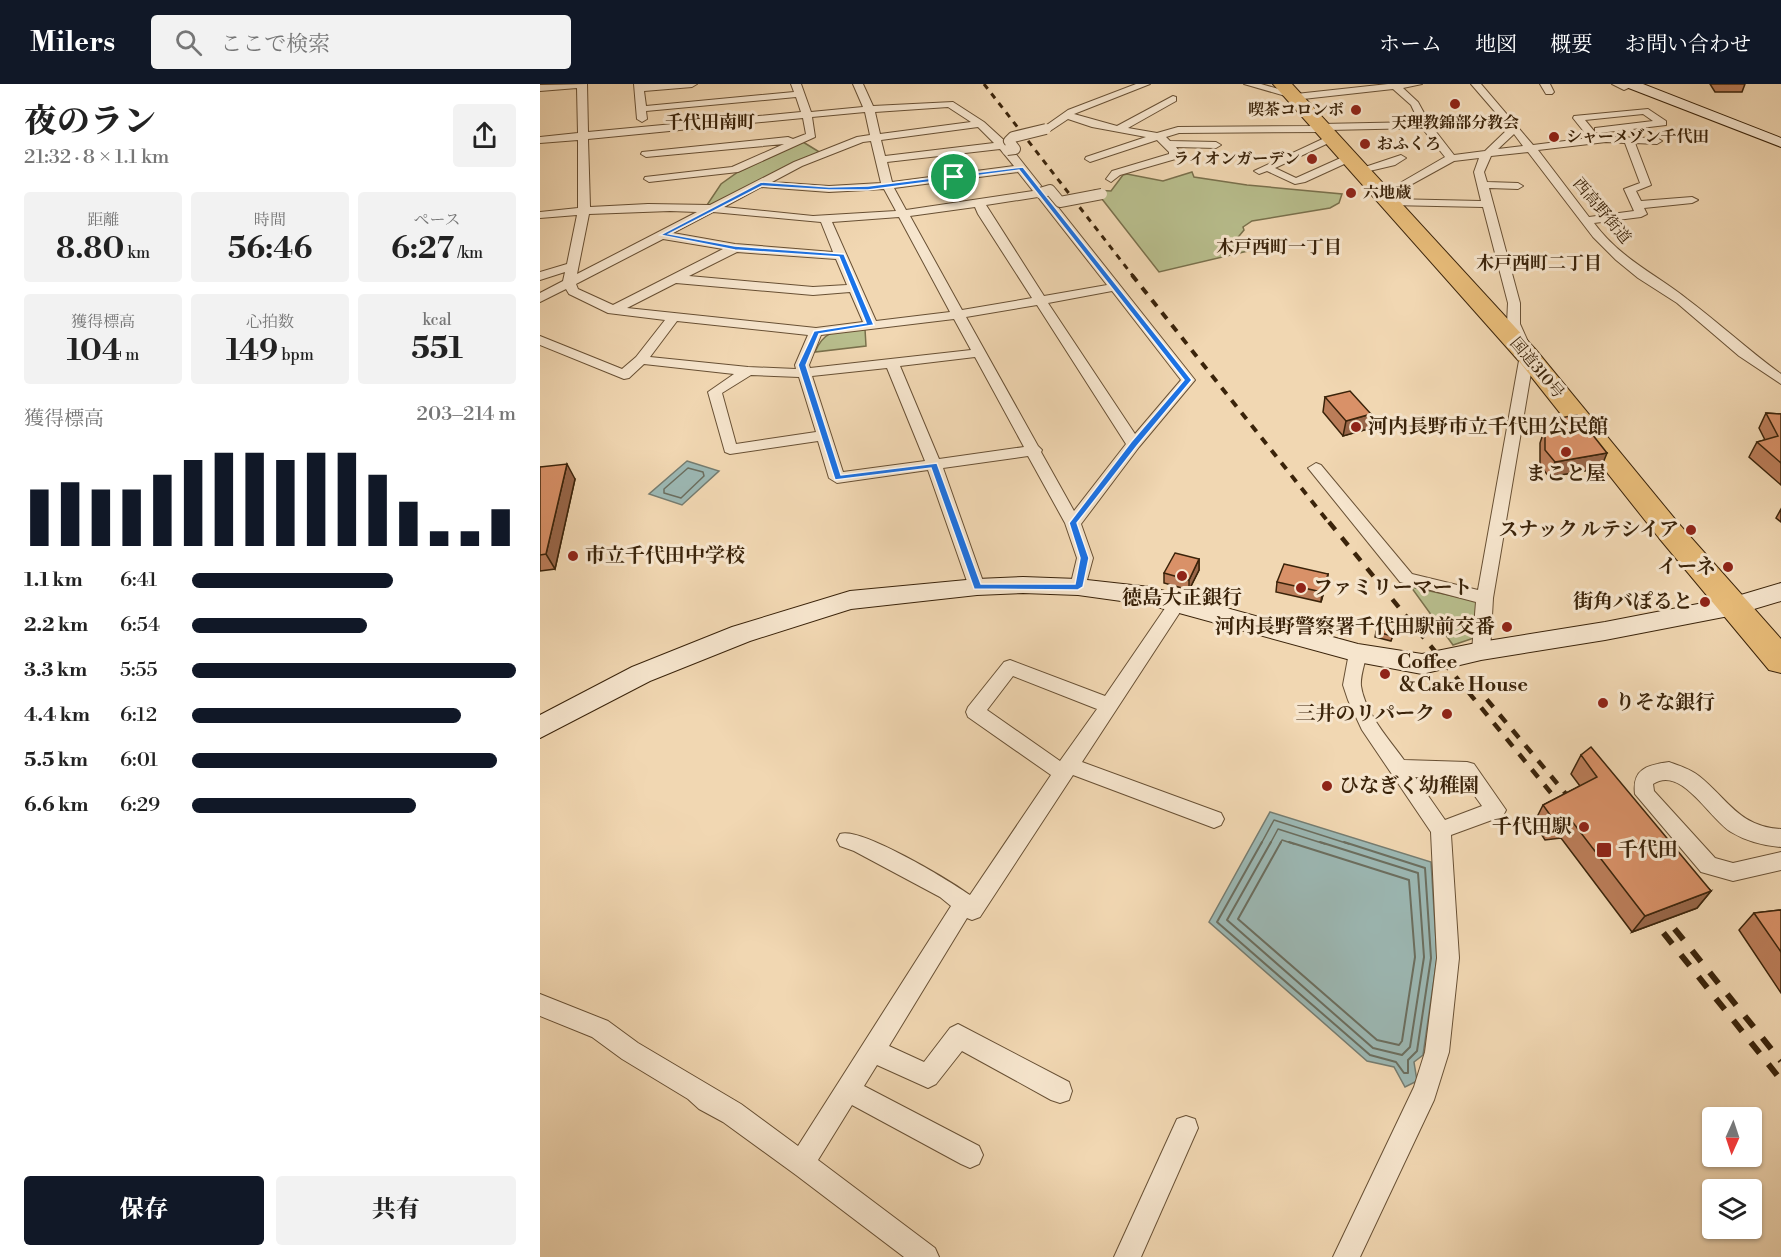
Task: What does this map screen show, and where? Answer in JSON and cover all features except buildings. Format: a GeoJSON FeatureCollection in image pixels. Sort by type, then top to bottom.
{"type":"FeatureCollection","features":[{"type":"Feature","properties":{"kind":"highway","name":"国道310号"},"geometry":{"type":"LineString","coordinates":[[1289,92],[1527,355],[1669,531],[1781,661]]}},
{"type":"Feature","properties":{"kind":"street"},"geometry":{"type":"LineString","coordinates":[[540,88],[582,84],[584,209],[569,283],[573,291],[613,310],[816,332],[957,315],[1116,287]]}},
{"type":"Feature","properties":{"kind":"street"},"geometry":{"type":"LineString","coordinates":[[647,167],[639,86],[692,84]]}},
{"type":"Feature","properties":{"kind":"street"},"geometry":{"type":"LineString","coordinates":[[858,84],[869,109],[888,186],[957,315],[1035,450],[1073,523],[1085,558],[1078,587]]}},
{"type":"Feature","properties":{"kind":"street"},"geometry":{"type":"LineString","coordinates":[[1116,84],[1133,89]]}},
{"type":"Feature","properties":{"kind":"street"},"geometry":{"type":"LineString","coordinates":[[881,160],[1005,148],[1015,149],[1009,141],[1013,137],[1046,129],[1066,115],[1145,84]]}},
{"type":"Feature","properties":{"kind":"street"},"geometry":{"type":"LineString","coordinates":[[1249,84],[1289,92],[1417,84]]}},
{"type":"Feature","properties":{"kind":"street","name":"西高野街道"},"geometry":{"type":"LineString","coordinates":[[1476,84],[1515,128],[1586,221],[1620,257],[1642,275],[1681,300],[1744,353],[1781,380]]}},
{"type":"Feature","properties":{"kind":"street"},"geometry":{"type":"LineString","coordinates":[[1617,84],[1624,87],[1631,84],[1781,143]]}},
{"type":"Feature","properties":{"kind":"street"},"geometry":{"type":"LineString","coordinates":[[1395,86],[1415,104],[1425,125],[1451,158]]}},
{"type":"Feature","properties":{"kind":"street"},"geometry":{"type":"LineString","coordinates":[[641,109],[798,89],[807,114],[811,135],[734,170],[647,167]]}},
{"type":"Feature","properties":{"kind":"street"},"geometry":{"type":"LineString","coordinates":[[1118,129],[1173,99]]}},
{"type":"Feature","properties":{"kind":"street"},"geometry":{"type":"LineString","coordinates":[[540,215],[584,209],[647,167],[807,114],[950,104],[980,124],[1005,148],[1188,380],[1134,444],[1073,523]]}},
{"type":"Feature","properties":{"kind":"street"},"geometry":{"type":"LineString","coordinates":[[1387,199],[1451,158],[1491,151],[1530,148],[1593,135],[1662,123],[1645,111],[1578,118],[1593,135],[1657,141]]}},
{"type":"Feature","properties":{"kind":"street"},"geometry":{"type":"LineString","coordinates":[[1066,115],[1163,141],[1216,145]]}},
{"type":"Feature","properties":{"kind":"street"},"geometry":{"type":"LineString","coordinates":[[1144,115],[1161,118]]}},
{"type":"Feature","properties":{"kind":"street"},"geometry":{"type":"LineString","coordinates":[[540,298],[823,153],[876,136],[980,124]]}},
{"type":"Feature","properties":{"kind":"street"},"geometry":{"type":"LineString","coordinates":[[1091,155],[1163,141],[1178,130],[1325,131],[1425,125]]}},
{"type":"Feature","properties":{"kind":"street"},"geometry":{"type":"LineString","coordinates":[[1481,651],[1485,598],[1527,355],[1513,327],[1514,303],[1479,172],[1480,165],[1491,151],[1515,128]]}},
{"type":"Feature","properties":{"kind":"street"},"geometry":{"type":"LineString","coordinates":[[1259,171],[1325,131]]}},
{"type":"Feature","properties":{"kind":"street"},"geometry":{"type":"LineString","coordinates":[[540,140],[584,137],[647,167],[713,209],[825,219],[903,213],[1050,190],[1060,202],[1102,194]]}},
{"type":"Feature","properties":{"kind":"street"},"geometry":{"type":"LineString","coordinates":[[647,167],[805,138]]}},
{"type":"Feature","properties":{"kind":"street"},"geometry":{"type":"LineString","coordinates":[[1586,221],[1641,214],[1630,189],[1646,185],[1629,140]]}},
{"type":"Feature","properties":{"kind":"street"},"geometry":{"type":"LineString","coordinates":[[1111,179],[1116,173],[1175,156],[1174,151],[1163,141]]}},
{"type":"Feature","properties":{"kind":"street"},"geometry":{"type":"LineString","coordinates":[[1272,170],[1295,181],[1355,164],[1390,164],[1401,158]]}},
{"type":"Feature","properties":{"kind":"street"},"geometry":{"type":"LineString","coordinates":[[761,184],[829,189],[888,186],[1021,168]]}},
{"type":"Feature","properties":{"kind":"street"},"geometry":{"type":"LineString","coordinates":[[1482,185],[1518,186]]}},
{"type":"Feature","properties":{"kind":"street"},"geometry":{"type":"LineString","coordinates":[[1387,199],[1487,204]]}},
{"type":"Feature","properties":{"kind":"street"},"geometry":{"type":"LineString","coordinates":[[1638,205],[1692,200]]}},
{"type":"Feature","properties":{"kind":"street"},"geometry":{"type":"LineString","coordinates":[[979,202],[984,214],[1134,444]]}},
{"type":"Feature","properties":{"kind":"street"},"geometry":{"type":"LineString","coordinates":[[825,219],[871,325]]}},
{"type":"Feature","properties":{"kind":"street"},"geometry":{"type":"LineString","coordinates":[[663,235],[735,248],[842,256]]}},
{"type":"Feature","properties":{"kind":"street"},"geometry":{"type":"LineString","coordinates":[[613,310],[735,248]]}},
{"type":"Feature","properties":{"kind":"street"},"geometry":{"type":"LineString","coordinates":[[540,276],[573,266]]}},
{"type":"Feature","properties":{"kind":"street"},"geometry":{"type":"LineString","coordinates":[[677,279],[813,291],[856,288]]}},
{"type":"Feature","properties":{"kind":"street"},"geometry":{"type":"LineString","coordinates":[[540,340],[624,375],[641,360],[673,318]]}},
{"type":"Feature","properties":{"kind":"street"},"geometry":{"type":"LineString","coordinates":[[816,332],[802,365],[837,478],[1035,450]]}},
{"type":"Feature","properties":{"kind":"street"},"geometry":{"type":"LineString","coordinates":[[641,360],[748,371],[804,374],[980,353]]}},
{"type":"Feature","properties":{"kind":"street"},"geometry":{"type":"LineString","coordinates":[[892,363],[934,465],[977,587]]}},
{"type":"Feature","properties":{"kind":"street"},"geometry":{"type":"LineString","coordinates":[[748,371],[715,392],[730,449],[823,436]]}},
{"type":"Feature","properties":{"kind":"street"},"geometry":{"type":"LineString","coordinates":[[1316,468],[1406,578],[1485,598]]}},
{"type":"Feature","properties":{"kind":"street"},"geometry":{"type":"LineString","coordinates":[[540,727],[641,674],[741,634],[850,600],[977,587],[1023,585],[1078,587],[1178,602],[1358,653],[1422,664],[1481,651],[1605,631],[1734,606],[1781,592]]}},
{"type":"Feature","properties":{"kind":"street"},"geometry":{"type":"LineString","coordinates":[[847,840],[860,844],[947,890],[972,910],[1178,602]]}},
{"type":"Feature","properties":{"kind":"street"},"geometry":{"type":"LineString","coordinates":[[1346,1257],[1425,1091],[1437,1052],[1448,958],[1441,830],[1369,725],[1357,700],[1352,685],[1358,653]]}},
{"type":"Feature","properties":{"kind":"street"},"geometry":{"type":"LineString","coordinates":[[1107,705],[1010,667],[975,712],[1066,769],[1214,819]]}},
{"type":"Feature","properties":{"kind":"street"},"geometry":{"type":"LineString","coordinates":[[1399,768],[1467,770],[1496,810],[1441,830]]}},
{"type":"Feature","properties":{"kind":"street"},"geometry":{"type":"LineString","coordinates":[[1781,838],[1760,834],[1732,821],[1693,781],[1684,775],[1667,771],[1647,777],[1643,781],[1645,794],[1708,865],[1732,872],[1781,861]]}},
{"type":"Feature","properties":{"kind":"street"},"geometry":{"type":"LineString","coordinates":[[802,1164],[965,903]]}},
{"type":"Feature","properties":{"kind":"street"},"geometry":{"type":"LineString","coordinates":[[540,1005],[600,1029],[630,1050],[697,1090],[708,1100],[732,1113],[802,1164],[926,1257]]}},
{"type":"Feature","properties":{"kind":"street"},"geometry":{"type":"LineString","coordinates":[[872,1050],[928,1076],[958,1036],[1059,1092]]}},
{"type":"Feature","properties":{"kind":"street"},"geometry":{"type":"LineString","coordinates":[[848,1090],[970,1155]]}},
{"type":"Feature","properties":{"kind":"street"},"geometry":{"type":"LineString","coordinates":[[1127,1257],[1186,1128]]}},
{"type":"Feature","properties":{"kind":"green space"},"geometry":{"type":"Polygon","coordinates":[[[803,142],[821,153],[719,205],[707,205],[721,184],[738,172],[803,142]]]}},
{"type":"Feature","properties":{"kind":"green space"},"geometry":{"type":"Polygon","coordinates":[[[1192,172],[1194,177],[1247,185],[1342,194],[1339,203],[1330,208],[1252,221],[1243,227],[1244,230],[1234,242],[1253,248],[1252,250],[1159,272],[1095,190],[1111,191],[1123,175],[1127,174],[1163,181],[1192,172]]]}},
{"type":"Feature","properties":{"kind":"green space"},"geometry":{"type":"Polygon","coordinates":[[[865,329],[866,346],[815,352],[829,334],[865,329]]]}},
{"type":"Feature","properties":{"kind":"green space"},"geometry":{"type":"Polygon","coordinates":[[[1411,587],[1477,601],[1474,638],[1453,645],[1411,587]]]}},
{"type":"Feature","properties":{"kind":"water"},"geometry":{"type":"Polygon","coordinates":[[[687,461],[719,471],[682,505],[649,494],[687,461]]]}},
{"type":"Feature","properties":{"kind":"water"},"geometry":{"type":"Polygon","coordinates":[[[1270,812],[1431,862],[1437,958],[1423,1055],[1414,1062],[1417,1081],[1405,1087],[1394,1067],[1367,1061],[1209,922],[1270,812]]]}},
{"type":"Feature","properties":{"kind":"railway"},"geometry":{"type":"LineString","coordinates":[[984,84],[1133,276]]}},
{"type":"Feature","properties":{"kind":"railway"},"geometry":{"type":"LineString","coordinates":[[1132,275],[1330,524]]}},
{"type":"Feature","properties":{"kind":"railway"},"geometry":{"type":"LineString","coordinates":[[1329,522],[1565,810]]}},
{"type":"Feature","properties":{"kind":"railway"},"geometry":{"type":"LineString","coordinates":[[1474,684],[1576,806]]}},
{"type":"Feature","properties":{"kind":"railway"},"geometry":{"type":"LineString","coordinates":[[1657,907],[1781,1061]]}},
{"type":"Feature","properties":{"kind":"railway"},"geometry":{"type":"LineString","coordinates":[[1646,911],[1781,1080]]}},
{"type":"Feature","properties":{"kind":"place","name":"天理教錦部分教会"},"geometry":{"type":"Point","coordinates":[1455,104]}},
{"type":"Feature","properties":{"kind":"place","name":"喫茶コロンボ"},"geometry":{"type":"Point","coordinates":[1356,110]}},
{"type":"Feature","properties":{"kind":"place","name":"シャーメゾン千代田"},"geometry":{"type":"Point","coordinates":[1554,137]}},
{"type":"Feature","properties":{"kind":"place","name":"おふくろ"},"geometry":{"type":"Point","coordinates":[1365,144]}},
{"type":"Feature","properties":{"kind":"place","name":"ライオンガーデン"},"geometry":{"type":"Point","coordinates":[1312,159]}},
{"type":"Feature","properties":{"kind":"place","name":"六地蔵"},"geometry":{"type":"Point","coordinates":[1351,193]}},
{"type":"Feature","properties":{"kind":"place","name":"河内長野市立千代田公民館"},"geometry":{"type":"Point","coordinates":[1356,427]}},
{"type":"Feature","properties":{"kind":"place","name":"まこと屋"},"geometry":{"type":"Point","coordinates":[1566,452]}},
{"type":"Feature","properties":{"kind":"place","name":"スナック ルテシイア"},"geometry":{"type":"Point","coordinates":[1691,530]}},
{"type":"Feature","properties":{"kind":"place","name":"市立千代田中学校"},"geometry":{"type":"Point","coordinates":[573,556]}},
{"type":"Feature","properties":{"kind":"place","name":"イーネ"},"geometry":{"type":"Point","coordinates":[1728,567]}},
{"type":"Feature","properties":{"kind":"place","name":"徳島大正銀行"},"geometry":{"type":"Point","coordinates":[1182,576]}},
{"type":"Feature","properties":{"kind":"place","name":"ファミリーマート"},"geometry":{"type":"Point","coordinates":[1301,588]}},
{"type":"Feature","properties":{"kind":"place","name":"街角バぽると"},"geometry":{"type":"Point","coordinates":[1705,602]}},
{"type":"Feature","properties":{"kind":"place","name":"河内長野警察署千代田駅前交番"},"geometry":{"type":"Point","coordinates":[1507,627]}},
{"type":"Feature","properties":{"kind":"place","name":"Coffee ＆Cake House"},"geometry":{"type":"Point","coordinates":[1385,674]}},
{"type":"Feature","properties":{"kind":"place","name":"りそな銀行"},"geometry":{"type":"Point","coordinates":[1603,703]}},
{"type":"Feature","properties":{"kind":"place","name":"三井のリパーク"},"geometry":{"type":"Point","coordinates":[1447,714]}},
{"type":"Feature","properties":{"kind":"place","name":"ひなぎく幼稚園"},"geometry":{"type":"Point","coordinates":[1327,786]}},
{"type":"Feature","properties":{"kind":"place","name":"千代田駅"},"geometry":{"type":"Point","coordinates":[1584,827]}},
{"type":"Feature","properties":{"kind":"place","name":"千代田"},"geometry":{"type":"Point","coordinates":[1604,850]}},
{"type":"Feature","properties":{"kind":"district","name":"千代田南町"},"geometry":{"type":"Point","coordinates":[710,122]}},
{"type":"Feature","properties":{"kind":"district","name":"木戸西町一丁目"},"geometry":{"type":"Point","coordinates":[1279,247]}},
{"type":"Feature","properties":{"kind":"district","name":"木戸西町二丁目"},"geometry":{"type":"Point","coordinates":[1539,263]}},
{"type":"Feature","properties":{"kind":"route"},"geometry":{"type":"LineString","coordinates":[[1021,168],[1188,380],[1178,389],[1073,523],[1085,558],[1078,587],[1023,585],[977,587],[934,465],[837,478],[802,365],[816,332],[871,325],[842,256],[735,248],[690,242],[663,235],[761,184],[829,189],[868,188],[954,177],[1021,168]]}}]}
